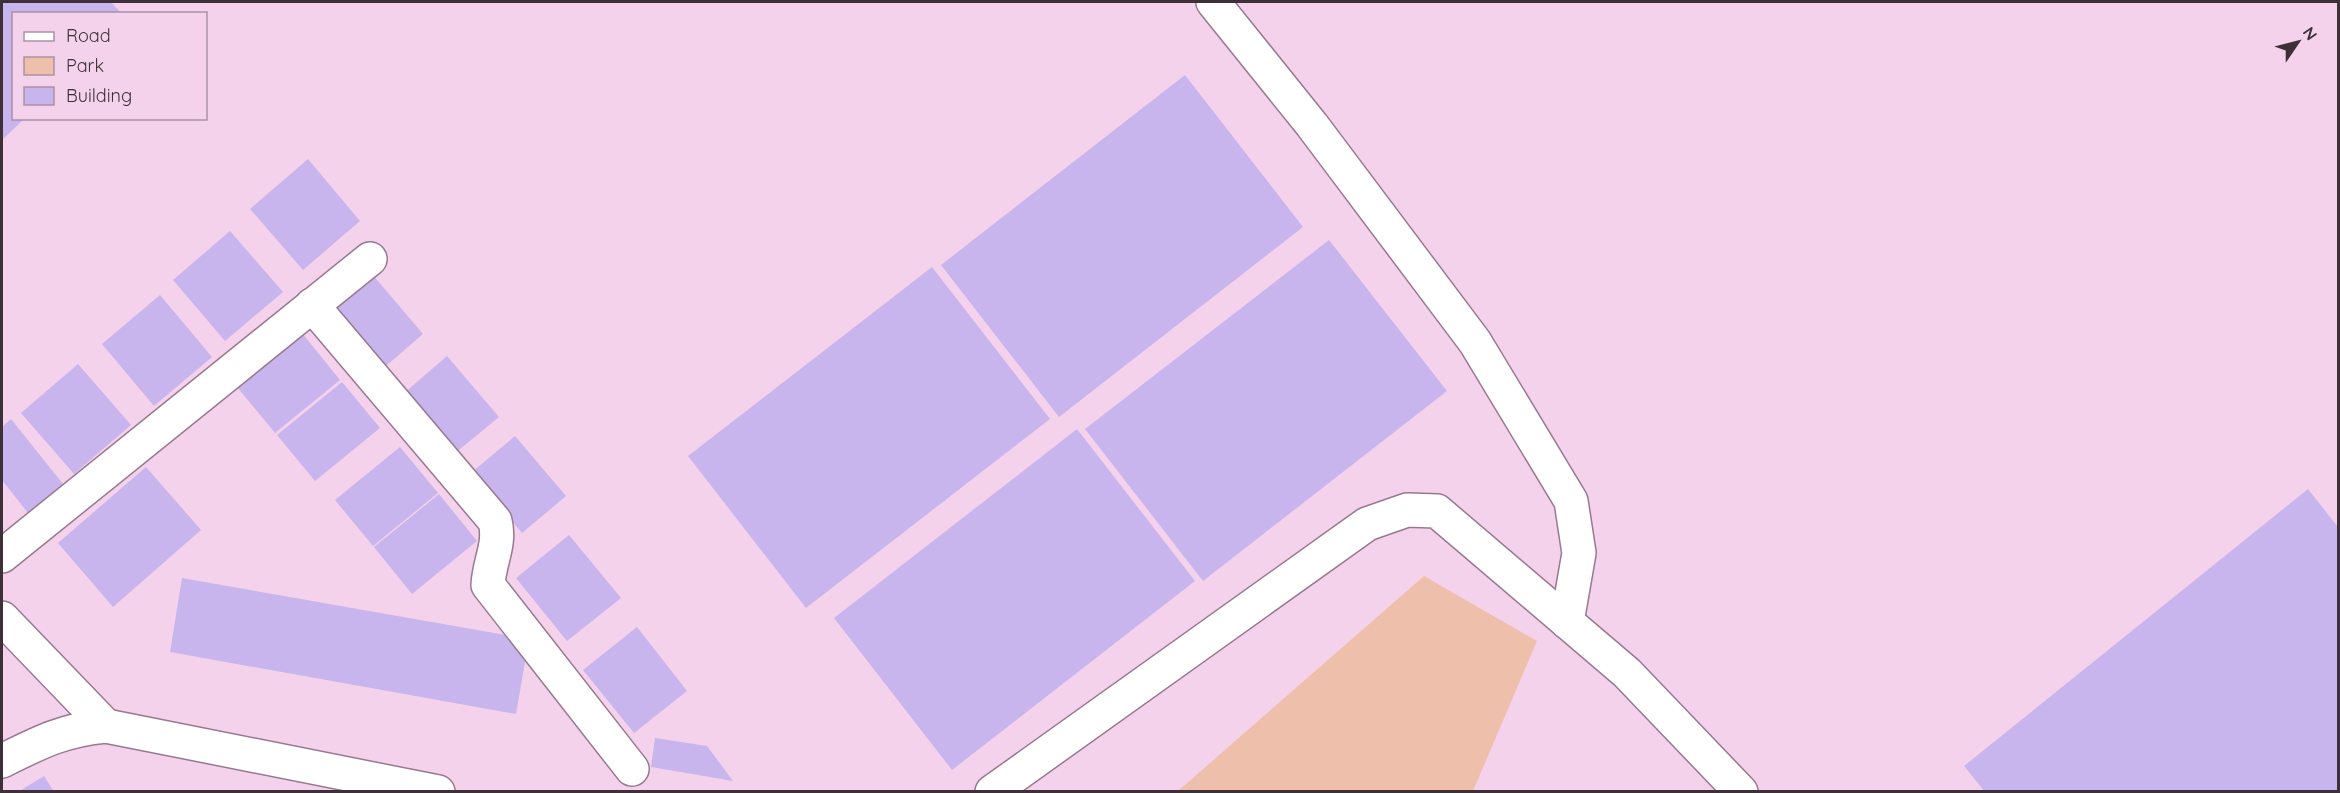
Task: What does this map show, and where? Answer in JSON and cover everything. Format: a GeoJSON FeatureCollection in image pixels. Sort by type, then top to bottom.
{"type":"FeatureCollection","features":[{"type":"Feature","properties":{"kind":"street"},"geometry":{"type":"LineString","coordinates":[[1213,2],[1312,125],[1475,342],[1572,501],[1579,553],[1567,622]]}},
{"type":"Feature","properties":{"kind":"street"},"geometry":{"type":"LineString","coordinates":[[2,556],[370,259]]}},
{"type":"Feature","properties":{"kind":"street"},"geometry":{"type":"LineString","coordinates":[[312,305],[495,521],[498,534],[488,573],[488,585],[632,769]]}},
{"type":"Feature","properties":{"kind":"street"},"geometry":{"type":"LineString","coordinates":[[992,792],[1367,524],[1407,510],[1437,511],[1627,673],[1741,792]]}},
{"type":"Feature","properties":{"kind":"street"},"geometry":{"type":"LineString","coordinates":[[2,618],[106,726]]}},
{"type":"Feature","properties":{"kind":"street"},"geometry":{"type":"LineString","coordinates":[[2,761],[56,736],[78,729],[106,726],[438,792]]}},
{"type":"Feature","properties":{"kind":"green space"},"geometry":{"type":"Polygon","coordinates":[[[1424,576],[1537,641],[1473,791],[1178,791],[1424,576]]]}},
{"type":"Feature","properties":{"kind":"building"},"geometry":{"type":"Polygon","coordinates":[[[2,2],[111,2],[120,12],[12,12],[12,120],[23,120],[2,140],[2,2]]]}},
{"type":"Feature","properties":{"kind":"building"},"geometry":{"type":"Polygon","coordinates":[[[1185,75],[1303,227],[1059,417],[941,265],[1185,75]]]}},
{"type":"Feature","properties":{"kind":"building"},"geometry":{"type":"Polygon","coordinates":[[[308,159],[360,221],[303,270],[250,209],[308,159]]]}},
{"type":"Feature","properties":{"kind":"building"},"geometry":{"type":"Polygon","coordinates":[[[230,231],[283,292],[225,341],[173,280],[230,231]]]}},
{"type":"Feature","properties":{"kind":"building"},"geometry":{"type":"Polygon","coordinates":[[[1329,240],[1447,391],[1203,581],[1085,429],[1329,240]]]}},
{"type":"Feature","properties":{"kind":"building"},"geometry":{"type":"Polygon","coordinates":[[[932,267],[1050,419],[806,608],[688,456],[932,267]]]}},
{"type":"Feature","properties":{"kind":"building"},"geometry":{"type":"Polygon","coordinates":[[[372,274],[423,334],[379,372],[328,311],[372,274]]]}},
{"type":"Feature","properties":{"kind":"building"},"geometry":{"type":"Polygon","coordinates":[[[160,295],[212,357],[154,406],[102,344],[160,295]]]}},
{"type":"Feature","properties":{"kind":"building"},"geometry":{"type":"Polygon","coordinates":[[[302,333],[340,380],[275,433],[237,387],[302,333]]]}},
{"type":"Feature","properties":{"kind":"building"},"geometry":{"type":"Polygon","coordinates":[[[447,356],[499,417],[454,454],[403,394],[447,356]]]}},
{"type":"Feature","properties":{"kind":"building"},"geometry":{"type":"Polygon","coordinates":[[[78,364],[131,425],[74,474],[21,413],[78,364]]]}},
{"type":"Feature","properties":{"kind":"building"},"geometry":{"type":"Polygon","coordinates":[[[342,382],[380,428],[315,481],[277,435],[342,382]]]}},
{"type":"Feature","properties":{"kind":"building"},"geometry":{"type":"Polygon","coordinates":[[[11,419],[63,484],[28,513],[2,480],[2,427],[11,419]]]}},
{"type":"Feature","properties":{"kind":"building"},"geometry":{"type":"Polygon","coordinates":[[[1077,429],[1195,581],[952,770],[834,618],[1077,429]]]}},
{"type":"Feature","properties":{"kind":"building"},"geometry":{"type":"Polygon","coordinates":[[[515,436],[566,496],[522,533],[471,473],[515,436]]]}},
{"type":"Feature","properties":{"kind":"building"},"geometry":{"type":"Polygon","coordinates":[[[400,447],[438,493],[373,546],[335,500],[400,447]]]}},
{"type":"Feature","properties":{"kind":"building"},"geometry":{"type":"Polygon","coordinates":[[[146,467],[201,530],[113,607],[58,543],[146,467]]]}},
{"type":"Feature","properties":{"kind":"building"},"geometry":{"type":"Polygon","coordinates":[[[2308,489],[2338,527],[2338,792],[1985,792],[1964,766],[2308,489]]]}},
{"type":"Feature","properties":{"kind":"building"},"geometry":{"type":"Polygon","coordinates":[[[439,494],[477,541],[412,594],[374,547],[439,494]]]}},
{"type":"Feature","properties":{"kind":"building"},"geometry":{"type":"Polygon","coordinates":[[[569,535],[621,598],[567,641],[516,578],[569,535]]]}},
{"type":"Feature","properties":{"kind":"building"},"geometry":{"type":"Polygon","coordinates":[[[182,578],[529,639],[516,714],[170,652],[182,578]]]}},
{"type":"Feature","properties":{"kind":"building"},"geometry":{"type":"Polygon","coordinates":[[[637,627],[687,691],[634,733],[583,670],[637,627]]]}},
{"type":"Feature","properties":{"kind":"building"},"geometry":{"type":"Polygon","coordinates":[[[655,738],[707,746],[733,781],[651,767],[655,738]]]}},
{"type":"Feature","properties":{"kind":"building"},"geometry":{"type":"Polygon","coordinates":[[[44,776],[54,792],[18,792],[44,776]]]}}]}
